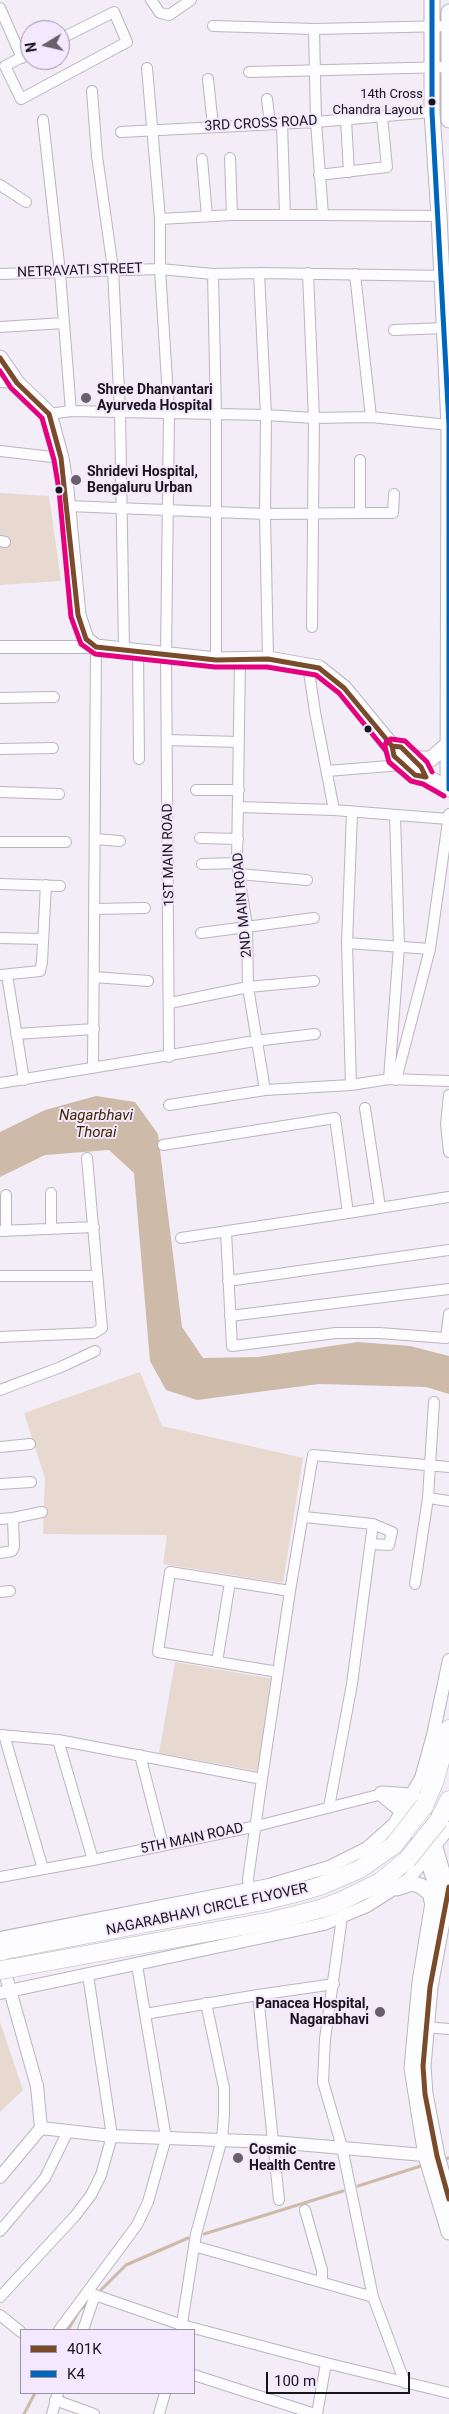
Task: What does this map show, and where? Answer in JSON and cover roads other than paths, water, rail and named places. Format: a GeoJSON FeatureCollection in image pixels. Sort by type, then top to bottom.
{"type":"FeatureCollection","features":[{"type":"Feature","properties":{"kind":"highway","name":"NAGARABHAVI CIRCLE FLYOVER"},"geometry":{"type":"LineString","coordinates":[[2,1948],[263,1901],[313,1888],[360,1870],[394,1845],[418,1801],[436,1780],[449,1729]]}},
{"type":"Feature","properties":{"kind":"highway","name":"NAGARABHAVI CIRCLE FLYOVER"},"geometry":{"type":"LineString","coordinates":[[6,1969],[270,1921],[320,1909],[341,1901],[380,1882],[407,1860],[428,1836],[444,1824],[449,1800]]}},
{"type":"Feature","properties":{"kind":"main road"},"geometry":{"type":"LineString","coordinates":[[432,0],[432,112],[446,276],[444,328],[449,425],[449,790]]}},
{"type":"Feature","properties":{"kind":"main road"},"geometry":{"type":"LineString","coordinates":[[449,12],[449,120]]}},
{"type":"Feature","properties":{"kind":"main road"},"geometry":{"type":"LineString","coordinates":[[432,112],[449,113]]}},
{"type":"Feature","properties":{"kind":"main road"},"geometry":{"type":"LineString","coordinates":[[0,358],[17,383],[49,414],[61,458],[68,506],[78,615],[86,639],[96,647],[131,649],[216,660],[268,659],[308,665],[326,672],[344,688],[392,746],[394,756],[408,762],[431,759],[448,744]]}},
{"type":"Feature","properties":{"kind":"main road"},"geometry":{"type":"LineString","coordinates":[[408,762],[415,775],[426,777],[449,790]]}},
{"type":"Feature","properties":{"kind":"main road"},"geometry":{"type":"LineString","coordinates":[[382,1794],[418,1801],[426,1820],[431,1852]]}},
{"type":"Feature","properties":{"kind":"main road"},"geometry":{"type":"LineString","coordinates":[[382,1794],[403,1810],[418,1830],[445,1882],[425,2027],[423,2066],[425,2094],[438,2159],[449,2232]]}},
{"type":"Feature","properties":{"kind":"main road"},"geometry":{"type":"LineString","coordinates":[[397,1888],[412,1883],[424,1887],[431,1896],[443,1899]]}},
{"type":"Feature","properties":{"kind":"main road"},"geometry":{"type":"LineString","coordinates":[[443,1899],[420,1982],[412,2068],[449,2199]]}},
{"type":"Feature","properties":{"kind":"street"},"geometry":{"type":"LineString","coordinates":[[151,0],[160,13],[169,15],[191,0]]}},
{"type":"Feature","properties":{"kind":"street"},"geometry":{"type":"LineString","coordinates":[[0,8],[20,45]]}},
{"type":"Feature","properties":{"kind":"street"},"geometry":{"type":"LineString","coordinates":[[20,59],[5,66],[21,99],[128,42],[114,12],[70,34]]}},
{"type":"Feature","properties":{"kind":"street"},"geometry":{"type":"LineString","coordinates":[[213,26],[314,29],[432,28],[449,26]]}},
{"type":"Feature","properties":{"kind":"street"},"geometry":{"type":"LineString","coordinates":[[314,29],[316,122],[323,215]]}},
{"type":"Feature","properties":{"kind":"street"},"geometry":{"type":"LineString","coordinates":[[248,72],[448,67]]}},
{"type":"Feature","properties":{"kind":"street","name":"1ST MAIN ROAD"},"geometry":{"type":"LineString","coordinates":[[146,68],[160,219],[160,268],[169,413],[166,654],[169,1057]]}},
{"type":"Feature","properties":{"kind":"street"},"geometry":{"type":"LineString","coordinates":[[208,79],[213,126]]}},
{"type":"Feature","properties":{"kind":"street"},"geometry":{"type":"LineString","coordinates":[[92,92],[98,156],[113,269],[120,412],[122,507],[139,759]]}},
{"type":"Feature","properties":{"kind":"street"},"geometry":{"type":"LineString","coordinates":[[267,99],[270,124]]}},
{"type":"Feature","properties":{"kind":"street","name":"3RD CROSS ROAD"},"geometry":{"type":"LineString","coordinates":[[121,132],[316,122],[432,112]]}},
{"type":"Feature","properties":{"kind":"street"},"geometry":{"type":"LineString","coordinates":[[319,175],[387,167],[382,117]]}},
{"type":"Feature","properties":{"kind":"street"},"geometry":{"type":"LineString","coordinates":[[43,120],[60,273],[72,411]]}},
{"type":"Feature","properties":{"kind":"street"},"geometry":{"type":"LineString","coordinates":[[346,120],[349,172]]}},
{"type":"Feature","properties":{"kind":"street"},"geometry":{"type":"LineString","coordinates":[[282,124],[285,215]]}},
{"type":"Feature","properties":{"kind":"street"},"geometry":{"type":"LineString","coordinates":[[230,158],[232,215]]}},
{"type":"Feature","properties":{"kind":"street"},"geometry":{"type":"LineString","coordinates":[[202,159],[207,216]]}},
{"type":"Feature","properties":{"kind":"street"},"geometry":{"type":"LineString","coordinates":[[0,185],[26,202]]}},
{"type":"Feature","properties":{"kind":"street"},"geometry":{"type":"LineString","coordinates":[[160,219],[232,215],[440,216]]}},
{"type":"Feature","properties":{"kind":"street","name":"NETRAVATI STREET"},"geometry":{"type":"LineString","coordinates":[[0,274],[160,268],[213,274],[259,272],[446,276]]}},
{"type":"Feature","properties":{"kind":"street"},"geometry":{"type":"LineString","coordinates":[[259,272],[266,415],[265,514],[268,659]]}},
{"type":"Feature","properties":{"kind":"street"},"geometry":{"type":"LineString","coordinates":[[308,273],[314,418],[312,627]]}},
{"type":"Feature","properties":{"kind":"street"},"geometry":{"type":"LineString","coordinates":[[213,274],[216,414],[216,660]]}},
{"type":"Feature","properties":{"kind":"street"},"geometry":{"type":"LineString","coordinates":[[355,274],[371,417]]}},
{"type":"Feature","properties":{"kind":"street"},"geometry":{"type":"LineString","coordinates":[[0,327],[64,323]]}},
{"type":"Feature","properties":{"kind":"street"},"geometry":{"type":"LineString","coordinates":[[394,330],[444,328]]}},
{"type":"Feature","properties":{"kind":"street"},"geometry":{"type":"LineString","coordinates":[[0,382],[17,383]]}},
{"type":"Feature","properties":{"kind":"street"},"geometry":{"type":"LineString","coordinates":[[49,414],[72,411],[266,415],[314,418],[371,417],[449,425]]}},
{"type":"Feature","properties":{"kind":"street"},"geometry":{"type":"LineString","coordinates":[[0,451],[61,458]]}},
{"type":"Feature","properties":{"kind":"street"},"geometry":{"type":"LineString","coordinates":[[360,460],[360,513]]}},
{"type":"Feature","properties":{"kind":"street"},"geometry":{"type":"LineString","coordinates":[[68,506],[265,514],[394,513],[394,494]]}},
{"type":"Feature","properties":{"kind":"street"},"geometry":{"type":"LineString","coordinates":[[0,647],[96,647],[93,1068]]}},
{"type":"Feature","properties":{"kind":"street","name":"2ND MAIN ROAD"},"geometry":{"type":"LineString","coordinates":[[240,660],[238,863],[247,926],[248,987],[264,1090]]}},
{"type":"Feature","properties":{"kind":"street"},"geometry":{"type":"LineString","coordinates":[[308,665],[334,810]]}},
{"type":"Feature","properties":{"kind":"street"},"geometry":{"type":"LineString","coordinates":[[0,698],[54,697]]}},
{"type":"Feature","properties":{"kind":"street"},"geometry":{"type":"LineString","coordinates":[[167,740],[240,742]]}},
{"type":"Feature","properties":{"kind":"street"},"geometry":{"type":"LineString","coordinates":[[0,749],[53,748]]}},
{"type":"Feature","properties":{"kind":"street"},"geometry":{"type":"LineString","coordinates":[[327,771],[408,762]]}},
{"type":"Feature","properties":{"kind":"street"},"geometry":{"type":"LineString","coordinates":[[196,790],[239,790]]}},
{"type":"Feature","properties":{"kind":"street"},"geometry":{"type":"LineString","coordinates":[[0,792],[58,794]]}},
{"type":"Feature","properties":{"kind":"street"},"geometry":{"type":"LineString","coordinates":[[239,807],[334,810],[352,813],[448,817],[430,949],[393,1079]]}},
{"type":"Feature","properties":{"kind":"street"},"geometry":{"type":"LineString","coordinates":[[351,1085],[347,943],[352,813]]}},
{"type":"Feature","properties":{"kind":"street"},"geometry":{"type":"LineString","coordinates":[[393,1079],[399,947],[395,815]]}},
{"type":"Feature","properties":{"kind":"street"},"geometry":{"type":"LineString","coordinates":[[200,838],[238,839]]}},
{"type":"Feature","properties":{"kind":"street"},"geometry":{"type":"LineString","coordinates":[[95,839],[120,841]]}},
{"type":"Feature","properties":{"kind":"street"},"geometry":{"type":"LineString","coordinates":[[0,842],[66,842]]}},
{"type":"Feature","properties":{"kind":"street"},"geometry":{"type":"LineString","coordinates":[[202,864],[238,863]]}},
{"type":"Feature","properties":{"kind":"street"},"geometry":{"type":"LineString","coordinates":[[239,874],[308,880]]}},
{"type":"Feature","properties":{"kind":"street"},"geometry":{"type":"LineString","coordinates":[[0,884],[60,886]]}},
{"type":"Feature","properties":{"kind":"street"},"geometry":{"type":"LineString","coordinates":[[24,1080],[3,975],[40,971],[46,885]]}},
{"type":"Feature","properties":{"kind":"street"},"geometry":{"type":"LineString","coordinates":[[94,909],[145,908]]}},
{"type":"Feature","properties":{"kind":"street"},"geometry":{"type":"LineString","coordinates":[[201,933],[314,918]]}},
{"type":"Feature","properties":{"kind":"street"},"geometry":{"type":"LineString","coordinates":[[0,938],[42,939]]}},
{"type":"Feature","properties":{"kind":"street"},"geometry":{"type":"LineString","coordinates":[[347,943],[430,949]]}},
{"type":"Feature","properties":{"kind":"street"},"geometry":{"type":"LineString","coordinates":[[94,977],[148,981]]}},
{"type":"Feature","properties":{"kind":"street"},"geometry":{"type":"LineString","coordinates":[[170,1003],[248,987],[314,981]]}},
{"type":"Feature","properties":{"kind":"street"},"geometry":{"type":"LineString","coordinates":[[16,1034],[94,1029]]}},
{"type":"Feature","properties":{"kind":"street"},"geometry":{"type":"LineString","coordinates":[[0,1084],[256,1041],[314,1034]]}},
{"type":"Feature","properties":{"kind":"street"},"geometry":{"type":"LineString","coordinates":[[169,1105],[264,1090],[351,1085],[393,1079],[449,1081]]}},
{"type":"Feature","properties":{"kind":"street"},"geometry":{"type":"LineString","coordinates":[[449,1095],[446,1124],[449,1152]]}},
{"type":"Feature","properties":{"kind":"street"},"geometry":{"type":"LineString","coordinates":[[365,1108],[380,1207]]}},
{"type":"Feature","properties":{"kind":"street"},"geometry":{"type":"LineString","coordinates":[[163,1145],[335,1118],[348,1213]]}},
{"type":"Feature","properties":{"kind":"street"},"geometry":{"type":"LineString","coordinates":[[0,1337],[94,1333],[102,1328],[87,1158]]}},
{"type":"Feature","properties":{"kind":"street"},"geometry":{"type":"LineString","coordinates":[[51,1193],[51,1229]]}},
{"type":"Feature","properties":{"kind":"street"},"geometry":{"type":"LineString","coordinates":[[6,1195],[3,1231],[94,1227]]}},
{"type":"Feature","properties":{"kind":"street"},"geometry":{"type":"LineString","coordinates":[[181,1238],[449,1197]]}},
{"type":"Feature","properties":{"kind":"street"},"geometry":{"type":"LineString","coordinates":[[226,1232],[232,1346],[336,1332],[446,1338],[449,1314]]}},
{"type":"Feature","properties":{"kind":"street"},"geometry":{"type":"LineString","coordinates":[[228,1280],[449,1250]]}},
{"type":"Feature","properties":{"kind":"street"},"geometry":{"type":"LineString","coordinates":[[0,1276],[97,1276]]}},
{"type":"Feature","properties":{"kind":"street"},"geometry":{"type":"LineString","coordinates":[[230,1316],[449,1289]]}},
{"type":"Feature","properties":{"kind":"street"},"geometry":{"type":"LineString","coordinates":[[0,1390],[61,1367],[95,1351]]}},
{"type":"Feature","properties":{"kind":"street"},"geometry":{"type":"LineString","coordinates":[[415,1584],[428,1498],[428,1465],[434,1402]]}},
{"type":"Feature","properties":{"kind":"street"},"geometry":{"type":"LineString","coordinates":[[0,1447],[30,1444]]}},
{"type":"Feature","properties":{"kind":"street"},"geometry":{"type":"LineString","coordinates":[[250,1888],[248,1879],[257,1826],[262,1779],[290,1591],[313,1456],[449,1467]]}},
{"type":"Feature","properties":{"kind":"street"},"geometry":{"type":"LineString","coordinates":[[0,1484],[31,1482]]}},
{"type":"Feature","properties":{"kind":"street"},"geometry":{"type":"LineString","coordinates":[[428,1498],[449,1500]]}},
{"type":"Feature","properties":{"kind":"street"},"geometry":{"type":"LineString","coordinates":[[0,1519],[42,1512]]}},
{"type":"Feature","properties":{"kind":"street"},"geometry":{"type":"LineString","coordinates":[[304,1517],[373,1524],[392,1532],[389,1545],[371,1544]]}},
{"type":"Feature","properties":{"kind":"street"},"geometry":{"type":"LineString","coordinates":[[0,1552],[12,1551],[14,1548],[13,1518]]}},
{"type":"Feature","properties":{"kind":"street"},"geometry":{"type":"LineString","coordinates":[[329,1807],[352,1684],[373,1524]]}},
{"type":"Feature","properties":{"kind":"street"},"geometry":{"type":"LineString","coordinates":[[278,1672],[158,1652],[170,1572],[290,1591]]}},
{"type":"Feature","properties":{"kind":"street"},"geometry":{"type":"LineString","coordinates":[[217,1662],[230,1582]]}},
{"type":"Feature","properties":{"kind":"street"},"geometry":{"type":"LineString","coordinates":[[0,2177],[41,2128],[38,2086],[5,1992],[2,1948],[303,1876],[349,1859],[381,1836],[394,1824],[403,1810],[418,1801],[449,1660]]}},
{"type":"Feature","properties":{"kind":"street"},"geometry":{"type":"LineString","coordinates":[[43,1869],[2,1735],[58,1740],[140,1754],[262,1779]]}},
{"type":"Feature","properties":{"kind":"street"},"geometry":{"type":"LineString","coordinates":[[58,1740],[93,1860]]}},
{"type":"Feature","properties":{"kind":"street"},"geometry":{"type":"LineString","coordinates":[[140,1754],[163,1845]]}},
{"type":"Feature","properties":{"kind":"street","name":"5TH MAIN ROAD"},"geometry":{"type":"LineString","coordinates":[[0,1877],[257,1826],[382,1794]]}},
{"type":"Feature","properties":{"kind":"street"},"geometry":{"type":"LineString","coordinates":[[5,1992],[299,1931],[342,1917],[397,1888],[409,1879],[431,1852],[444,1824]]}},
{"type":"Feature","properties":{"kind":"street"},"geometry":{"type":"LineString","coordinates":[[342,1917],[325,2039],[323,2082],[342,2147],[373,2297],[405,2383]]}},
{"type":"Feature","properties":{"kind":"street"},"geometry":{"type":"LineString","coordinates":[[60,2329],[137,2225],[148,2202],[166,2138],[138,1965]]}},
{"type":"Feature","properties":{"kind":"street"},"geometry":{"type":"LineString","coordinates":[[0,2297],[75,2216],[91,2195],[101,2175],[112,2136],[88,1975]]}},
{"type":"Feature","properties":{"kind":"street"},"geometry":{"type":"LineString","coordinates":[[145,2014],[334,1984]]}},
{"type":"Feature","properties":{"kind":"street"},"geometry":{"type":"LineString","coordinates":[[258,1995],[279,2200]]}},
{"type":"Feature","properties":{"kind":"street"},"geometry":{"type":"LineString","coordinates":[[83,2329],[95,2296],[181,2328],[194,2246],[222,2139],[224,2088],[206,2003]]}},
{"type":"Feature","properties":{"kind":"street"},"geometry":{"type":"LineString","coordinates":[[425,2027],[449,2029]]}},
{"type":"Feature","properties":{"kind":"street"},"geometry":{"type":"LineString","coordinates":[[41,2128],[112,2136],[222,2139],[342,2147],[438,2159]]}},
{"type":"Feature","properties":{"kind":"street"},"geometry":{"type":"LineString","coordinates":[[0,2231],[45,2178],[68,2131]]}},
{"type":"Feature","properties":{"kind":"street"},"geometry":{"type":"LineString","coordinates":[[304,2210],[322,2270],[322,2282]]}},
{"type":"Feature","properties":{"kind":"street"},"geometry":{"type":"LineString","coordinates":[[194,2246],[373,2297]]}},
{"type":"Feature","properties":{"kind":"street"},"geometry":{"type":"LineString","coordinates":[[0,2315],[20,2331]]}},
{"type":"Feature","properties":{"kind":"street"},"geometry":{"type":"LineString","coordinates":[[195,2331],[449,2393]]}},
{"type":"Feature","properties":{"kind":"street"},"geometry":{"type":"LineString","coordinates":[[195,2375],[316,2414],[326,2363]]}},
{"type":"Feature","properties":{"kind":"street"},"geometry":{"type":"LineString","coordinates":[[159,2414],[165,2394]]}},
{"type":"Feature","properties":{"kind":"street"},"geometry":{"type":"LineString","coordinates":[[52,2414],[57,2396],[94,2414]]}},
{"type":"Feature","properties":{"kind":"water","name":"Nagarbhavi Thorai"},"geometry":{"type":"Polygon","coordinates":[[[96,1096],[135,1102],[158,1134],[182,1327],[203,1358],[258,1357],[358,1342],[410,1346],[449,1356],[449,1394],[426,1387],[319,1384],[197,1400],[166,1390],[150,1361],[134,1173],[109,1150],[45,1155],[0,1177],[0,1132],[45,1110],[96,1096]]]}},
{"type":"Feature","properties":{"kind":"waterway"},"geometry":{"type":"LineString","coordinates":[[444,2159],[449,2158]]}},
{"type":"Feature","properties":{"kind":"waterway"},"geometry":{"type":"LineString","coordinates":[[358,2186],[424,2165]]}},
{"type":"Feature","properties":{"kind":"waterway"},"geometry":{"type":"LineString","coordinates":[[204,2234],[343,2191]]}},
{"type":"Feature","properties":{"kind":"waterway"},"geometry":{"type":"LineString","coordinates":[[98,2293],[126,2265],[188,2238]]}},
{"type":"Feature","properties":{"kind":"waterway"},"geometry":{"type":"LineString","coordinates":[[69,2329],[79,2311],[90,2301]]}},
{"type":"Feature","properties":{"kind":"waterway"},"geometry":{"type":"LineString","coordinates":[[24,2414],[34,2394]]}},
{"type":"Feature","properties":{"kind":"place","name":"14th Cross Chandra Layout"},"geometry":{"type":"Point","coordinates":[432,102]}},
{"type":"Feature","properties":{"kind":"place","name":"Shree Dhanvantari Ayurveda Hospital"},"geometry":{"type":"Point","coordinates":[86,398]}},
{"type":"Feature","properties":{"kind":"place","name":"Shridevi Hospital, Bengaluru Urban"},"geometry":{"type":"Point","coordinates":[76,480]}},
{"type":"Feature","properties":{"kind":"place","name":"Panacea Hospital, Nagarabhavi"},"geometry":{"type":"Point","coordinates":[380,2012]}},
{"type":"Feature","properties":{"kind":"place","name":"Cosmic Health Centre"},"geometry":{"type":"Point","coordinates":[238,2158]}}]}
